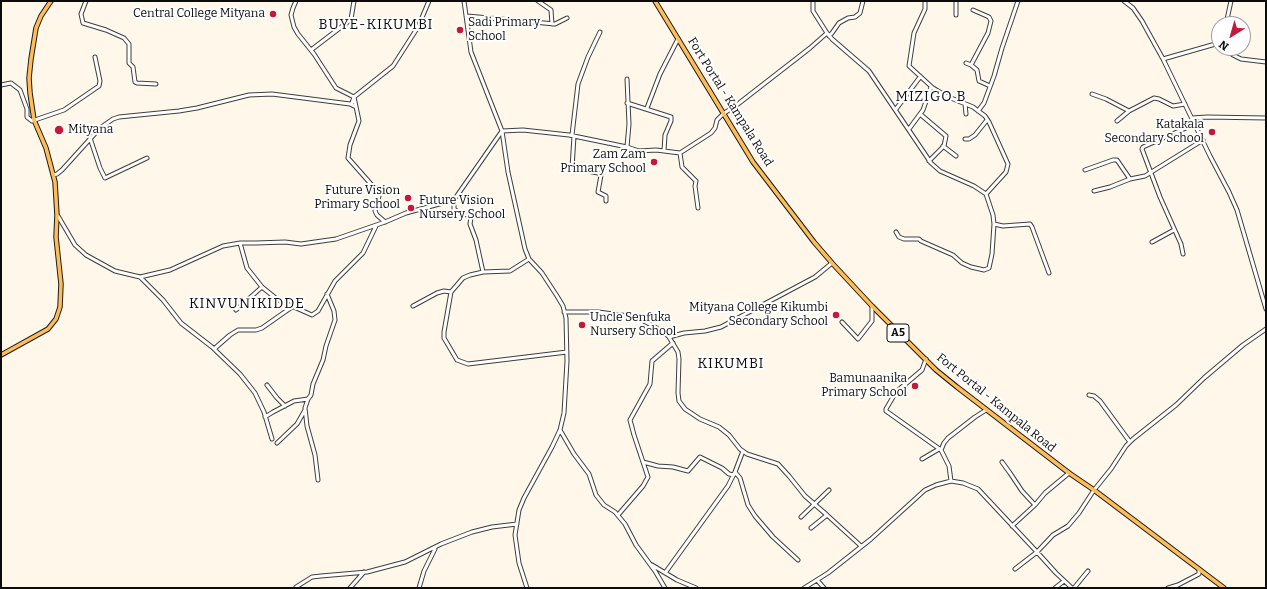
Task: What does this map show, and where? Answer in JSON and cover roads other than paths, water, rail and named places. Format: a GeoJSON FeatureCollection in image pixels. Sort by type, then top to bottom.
{"type":"FeatureCollection","features":[{"type":"Feature","properties":{"kind":"main road"},"geometry":{"type":"LineString","coordinates":[[1,355],[48,329],[52,325],[60,307],[61,284],[56,236],[57,215],[54,175],[46,148],[34,120],[29,78],[38,22],[51,1]]}},
{"type":"Feature","properties":{"kind":"main road","name":"Fort Portal - Kampala Road"},"geometry":{"type":"LineString","coordinates":[[655,1],[753,162],[832,263],[872,306],[936,370],[1069,473],[1094,490],[1224,588]]}},
{"type":"Feature","properties":{"kind":"street"},"geometry":{"type":"LineString","coordinates":[[86,1],[81,14],[83,23],[106,30],[124,38],[129,44],[129,62],[133,67],[135,82],[156,84]]}},
{"type":"Feature","properties":{"kind":"street"},"geometry":{"type":"LineString","coordinates":[[296,1],[291,12],[292,20],[298,34],[311,50],[336,88],[354,96]]}},
{"type":"Feature","properties":{"kind":"street"},"geometry":{"type":"LineString","coordinates":[[311,50],[349,21],[352,16],[354,1]]}},
{"type":"Feature","properties":{"kind":"street"},"geometry":{"type":"LineString","coordinates":[[350,104],[352,103],[354,96],[393,66],[418,27],[429,1]]}},
{"type":"Feature","properties":{"kind":"street"},"geometry":{"type":"LineString","coordinates":[[464,1],[471,52],[502,131],[508,172],[525,249],[529,259],[542,273],[563,306],[564,312],[567,352],[564,413],[560,430],[519,510],[515,535],[516,552],[527,588]]}},
{"type":"Feature","properties":{"kind":"street"},"geometry":{"type":"LineString","coordinates":[[538,1],[551,10],[552,24]]}},
{"type":"Feature","properties":{"kind":"street"},"geometry":{"type":"LineString","coordinates":[[813,1],[813,11],[828,35],[869,71],[929,161],[940,170],[974,186],[986,194],[994,224],[992,254],[988,268],[984,270],[971,267],[962,263],[953,255],[919,239],[904,239],[899,237],[896,232]]}},
{"type":"Feature","properties":{"kind":"street"},"geometry":{"type":"LineString","coordinates":[[502,131],[523,130],[573,136],[627,146],[639,151],[664,151],[680,153],[711,133],[715,128],[717,120],[723,114],[832,33],[839,23],[848,18],[855,17],[860,13],[863,1]]}},
{"type":"Feature","properties":{"kind":"street"},"geometry":{"type":"LineString","coordinates":[[926,1],[925,9],[914,33],[908,64],[911,69],[931,87],[978,111],[988,120],[1008,164],[1006,172],[986,194]]}},
{"type":"Feature","properties":{"kind":"street"},"geometry":{"type":"LineString","coordinates":[[956,1],[956,15]]}},
{"type":"Feature","properties":{"kind":"street"},"geometry":{"type":"LineString","coordinates":[[978,111],[982,107],[990,86],[1018,1]]}},
{"type":"Feature","properties":{"kind":"street"},"geometry":{"type":"LineString","coordinates":[[1124,1],[1142,21],[1163,58],[1237,210],[1266,309]]}},
{"type":"Feature","properties":{"kind":"street"},"geometry":{"type":"LineString","coordinates":[[1129,5],[1133,1]]}},
{"type":"Feature","properties":{"kind":"street"},"geometry":{"type":"LineString","coordinates":[[1228,16],[1231,1]]}},
{"type":"Feature","properties":{"kind":"street"},"geometry":{"type":"LineString","coordinates":[[971,65],[988,33],[991,21],[989,17],[973,10]]}},
{"type":"Feature","properties":{"kind":"street"},"geometry":{"type":"LineString","coordinates":[[467,16],[552,24],[558,23],[567,18]]}},
{"type":"Feature","properties":{"kind":"street"},"geometry":{"type":"LineString","coordinates":[[600,32],[588,57],[578,84],[573,136],[572,168],[602,174],[598,192],[606,196],[606,202]]}},
{"type":"Feature","properties":{"kind":"street"},"geometry":{"type":"LineString","coordinates":[[647,108],[660,74],[678,39]]}},
{"type":"Feature","properties":{"kind":"street"},"geometry":{"type":"LineString","coordinates":[[1163,58],[1211,45]]}},
{"type":"Feature","properties":{"kind":"street"},"geometry":{"type":"LineString","coordinates":[[1234,56],[1241,59],[1266,62]]}},
{"type":"Feature","properties":{"kind":"street"},"geometry":{"type":"LineString","coordinates":[[1,85],[11,83],[19,88],[26,107],[27,117],[31,121],[64,110],[99,86],[100,83],[96,57]]}},
{"type":"Feature","properties":{"kind":"street"},"geometry":{"type":"LineString","coordinates":[[966,63],[977,70],[979,82],[990,86]]}},
{"type":"Feature","properties":{"kind":"street"},"geometry":{"type":"LineString","coordinates":[[896,110],[920,77]]}},
{"type":"Feature","properties":{"kind":"street"},"geometry":{"type":"LineString","coordinates":[[626,79],[629,124],[627,146]]}},
{"type":"Feature","properties":{"kind":"street"},"geometry":{"type":"LineString","coordinates":[[909,129],[926,105],[931,87]]}},
{"type":"Feature","properties":{"kind":"street"},"geometry":{"type":"LineString","coordinates":[[1092,94],[1106,99],[1129,111]]}},
{"type":"Feature","properties":{"kind":"street"},"geometry":{"type":"LineString","coordinates":[[54,175],[62,170],[103,125],[118,117],[197,108],[249,95],[279,95],[350,104],[356,107]]}},
{"type":"Feature","properties":{"kind":"street"},"geometry":{"type":"LineString","coordinates":[[354,96],[359,121],[350,145],[348,158],[378,192],[379,196],[376,211],[385,222]]}},
{"type":"Feature","properties":{"kind":"street"},"geometry":{"type":"LineString","coordinates":[[1117,121],[1129,111],[1154,98],[1159,98],[1173,106],[1185,104]]}},
{"type":"Feature","properties":{"kind":"street"},"geometry":{"type":"LineString","coordinates":[[627,103],[647,108],[672,118],[665,136],[664,151]]}},
{"type":"Feature","properties":{"kind":"street"},"geometry":{"type":"LineString","coordinates":[[965,104],[966,114]]}},
{"type":"Feature","properties":{"kind":"street"},"geometry":{"type":"LineString","coordinates":[[920,114],[946,136],[943,146],[929,161]]}},
{"type":"Feature","properties":{"kind":"street"},"geometry":{"type":"LineString","coordinates":[[1192,118],[1207,116],[1266,118]]}},
{"type":"Feature","properties":{"kind":"street"},"geometry":{"type":"LineString","coordinates":[[965,139],[969,139],[975,135],[988,120]]}},
{"type":"Feature","properties":{"kind":"street"},"geometry":{"type":"LineString","coordinates":[[1183,254],[1181,244],[1160,197],[1142,148],[1195,124]]}},
{"type":"Feature","properties":{"kind":"street"},"geometry":{"type":"LineString","coordinates":[[483,272],[476,240],[470,224],[471,218],[468,215],[461,214],[454,209],[454,200],[502,131]]}},
{"type":"Feature","properties":{"kind":"street"},"geometry":{"type":"LineString","coordinates":[[90,138],[105,178],[147,158]]}},
{"type":"Feature","properties":{"kind":"street"},"geometry":{"type":"LineString","coordinates":[[1094,191],[1110,188],[1130,179],[1152,173],[1203,140]]}},
{"type":"Feature","properties":{"kind":"street"},"geometry":{"type":"LineString","coordinates":[[943,146],[956,156]]}},
{"type":"Feature","properties":{"kind":"street"},"geometry":{"type":"LineString","coordinates":[[680,153],[682,167],[696,181],[695,186],[698,208]]}},
{"type":"Feature","properties":{"kind":"street"},"geometry":{"type":"LineString","coordinates":[[1085,170],[1117,160],[1130,179]]}},
{"type":"Feature","properties":{"kind":"street"},"geometry":{"type":"LineString","coordinates":[[57,215],[75,244],[86,255],[115,271],[140,277],[170,270],[223,246],[240,243],[285,242],[301,244],[336,239],[376,226],[406,213],[454,200]]}},
{"type":"Feature","properties":{"kind":"street"},"geometry":{"type":"LineString","coordinates":[[994,224],[1002,226],[1030,224],[1049,273]]}},
{"type":"Feature","properties":{"kind":"street"},"geometry":{"type":"LineString","coordinates":[[240,243],[246,268],[262,287],[278,300],[312,315],[318,310],[335,281],[363,254],[376,226]]}},
{"type":"Feature","properties":{"kind":"street"},"geometry":{"type":"LineString","coordinates":[[1152,242],[1174,230]]}},
{"type":"Feature","properties":{"kind":"street"},"geometry":{"type":"LineString","coordinates":[[529,259],[510,271],[483,272],[464,278],[451,292],[444,335],[447,344],[457,360],[468,364],[567,352]]}},
{"type":"Feature","properties":{"kind":"street"},"geometry":{"type":"LineString","coordinates":[[669,337],[684,333],[705,332],[721,326],[815,278],[832,263]]}},
{"type":"Feature","properties":{"kind":"street"},"geometry":{"type":"LineString","coordinates":[[140,277],[163,300],[181,323],[234,367],[255,393],[266,418],[272,439]]}},
{"type":"Feature","properties":{"kind":"street"},"geometry":{"type":"LineString","coordinates":[[236,310],[262,287]]}},
{"type":"Feature","properties":{"kind":"street"},"geometry":{"type":"LineString","coordinates":[[413,306],[437,293],[444,291],[451,292]]}},
{"type":"Feature","properties":{"kind":"street"},"geometry":{"type":"LineString","coordinates":[[277,444],[297,424],[311,395],[312,384],[323,360],[335,320],[334,311],[327,294]]}},
{"type":"Feature","properties":{"kind":"street"},"geometry":{"type":"LineString","coordinates":[[842,322],[858,339],[872,321],[872,306]]}},
{"type":"Feature","properties":{"kind":"street"},"geometry":{"type":"LineString","coordinates":[[214,349],[238,330],[256,330],[262,328],[292,307]]}},
{"type":"Feature","properties":{"kind":"street"},"geometry":{"type":"LineString","coordinates":[[564,312],[598,312],[629,316],[640,319],[669,337],[678,352],[678,393],[681,405],[691,414],[719,426],[743,451],[753,457],[778,464],[790,476],[804,496],[827,514],[861,546]]}},
{"type":"Feature","properties":{"kind":"street"},"geometry":{"type":"LineString","coordinates":[[1015,569],[1037,552],[1054,535],[1068,526],[1130,442],[1176,405],[1204,378],[1243,345],[1266,329]]}},
{"type":"Feature","properties":{"kind":"street"},"geometry":{"type":"LineString","coordinates":[[618,515],[648,479],[630,420],[650,384],[652,361],[673,343]]}},
{"type":"Feature","properties":{"kind":"street"},"geometry":{"type":"LineString","coordinates":[[926,360],[922,370],[896,392],[886,411],[889,415],[940,450],[949,466],[952,481]]}},
{"type":"Feature","properties":{"kind":"street"},"geometry":{"type":"LineString","coordinates":[[268,385],[276,398],[285,406]]}},
{"type":"Feature","properties":{"kind":"street"},"geometry":{"type":"LineString","coordinates":[[1089,395],[1094,396],[1100,401],[1130,442]]}},
{"type":"Feature","properties":{"kind":"street"},"geometry":{"type":"LineString","coordinates":[[266,418],[272,412],[294,401],[308,399]]}},
{"type":"Feature","properties":{"kind":"street"},"geometry":{"type":"LineString","coordinates":[[305,408],[306,426],[315,455],[318,480]]}},
{"type":"Feature","properties":{"kind":"street"},"geometry":{"type":"LineString","coordinates":[[922,460],[940,450],[948,438],[974,417],[986,410]]}},
{"type":"Feature","properties":{"kind":"street"},"geometry":{"type":"LineString","coordinates":[[560,430],[574,454],[589,474],[596,495],[618,515],[625,524],[636,545],[650,564],[664,588]]}},
{"type":"Feature","properties":{"kind":"street"},"geometry":{"type":"LineString","coordinates":[[665,573],[718,501],[735,474],[743,451]]}},
{"type":"Feature","properties":{"kind":"street"},"geometry":{"type":"LineString","coordinates":[[643,462],[688,471],[700,456],[730,474],[735,474],[740,478],[748,505],[756,516],[768,531],[798,560]]}},
{"type":"Feature","properties":{"kind":"street"},"geometry":{"type":"LineString","coordinates":[[1002,462],[1022,491],[1035,505]]}},
{"type":"Feature","properties":{"kind":"street"},"geometry":{"type":"LineString","coordinates":[[1012,526],[1035,505],[1045,493],[1069,473]]}},
{"type":"Feature","properties":{"kind":"street"},"geometry":{"type":"LineString","coordinates":[[804,588],[828,572],[871,539],[925,490],[936,485],[952,481],[964,482],[978,489],[1064,581],[1073,588],[1088,571]]}},
{"type":"Feature","properties":{"kind":"street"},"geometry":{"type":"LineString","coordinates":[[801,517],[829,490]]}},
{"type":"Feature","properties":{"kind":"street"},"geometry":{"type":"LineString","coordinates":[[811,528],[827,514]]}},
{"type":"Feature","properties":{"kind":"street"},"geometry":{"type":"LineString","coordinates":[[296,587],[312,577],[377,570],[405,562],[441,544],[472,532],[492,527],[517,524]]}},
{"type":"Feature","properties":{"kind":"street"},"geometry":{"type":"LineString","coordinates":[[419,588],[424,571],[435,548]]}},
{"type":"Feature","properties":{"kind":"street"},"geometry":{"type":"LineString","coordinates":[[650,564],[676,580],[696,588]]}},
{"type":"Feature","properties":{"kind":"street"},"geometry":{"type":"LineString","coordinates":[[1168,588],[1178,585],[1199,574],[1199,569]]}},
{"type":"Feature","properties":{"kind":"street"},"geometry":{"type":"LineString","coordinates":[[350,588],[364,572]]}},
{"type":"Feature","properties":{"kind":"street"},"geometry":{"type":"LineString","coordinates":[[817,580],[824,588]]}},
{"type":"Feature","properties":{"kind":"street"},"geometry":{"type":"LineString","coordinates":[[1055,588],[1064,581]]}},
{"type":"Feature","properties":{"kind":"street"},"geometry":{"type":"LineString","coordinates":[[1178,585],[1181,588]]}},
{"type":"Feature","properties":{"kind":"place","name":"Central College Mityana"},"geometry":{"type":"Point","coordinates":[273,14]}},
{"type":"Feature","properties":{"kind":"place","name":"Sadi Primary School"},"geometry":{"type":"Point","coordinates":[460,30]}},
{"type":"Feature","properties":{"kind":"place","name":"Mityana"},"geometry":{"type":"Point","coordinates":[59,130]}},
{"type":"Feature","properties":{"kind":"place","name":"Katakala Secondary School"},"geometry":{"type":"Point","coordinates":[1212,132]}},
{"type":"Feature","properties":{"kind":"place","name":"Zam Zam Primary School"},"geometry":{"type":"Point","coordinates":[654,162]}},
{"type":"Feature","properties":{"kind":"place","name":"Future Vision Primary School"},"geometry":{"type":"Point","coordinates":[408,198]}},
{"type":"Feature","properties":{"kind":"place","name":"Future Vision Nursery School"},"geometry":{"type":"Point","coordinates":[411,208]}},
{"type":"Feature","properties":{"kind":"place","name":"Mityana College Kikumbi Secondary School"},"geometry":{"type":"Point","coordinates":[836,315]}},
{"type":"Feature","properties":{"kind":"place","name":"Uncle Senfuka Nursery School"},"geometry":{"type":"Point","coordinates":[582,325]}},
{"type":"Feature","properties":{"kind":"place","name":"Bamunaanika Primary School"},"geometry":{"type":"Point","coordinates":[915,386]}},
{"type":"Feature","properties":{"kind":"district","name":"BUYE-KIKUMBI"},"geometry":{"type":"Point","coordinates":[376,25]}},
{"type":"Feature","properties":{"kind":"district","name":"MIZIGO B"},"geometry":{"type":"Point","coordinates":[931,97]}},
{"type":"Feature","properties":{"kind":"district","name":"KINVUNIKIDDE"},"geometry":{"type":"Point","coordinates":[247,304]}},
{"type":"Feature","properties":{"kind":"district","name":"KIKUMBI"},"geometry":{"type":"Point","coordinates":[731,364]}}]}
